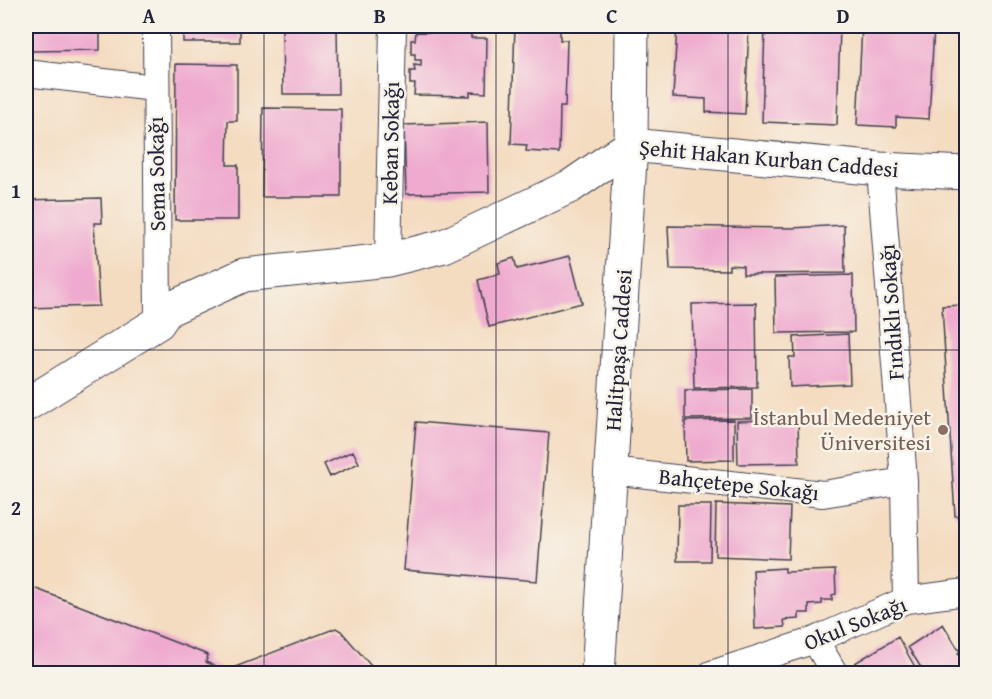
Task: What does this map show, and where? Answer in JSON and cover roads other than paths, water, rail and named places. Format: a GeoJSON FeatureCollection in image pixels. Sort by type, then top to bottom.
{"type":"FeatureCollection","features":[{"type":"Feature","properties":{"kind":"street","name":"Sema Sokağı"},"geometry":{"type":"LineString","coordinates":[[156,26],[158,322]]}},
{"type":"Feature","properties":{"kind":"street","name":"Keban Sokağı"},"geometry":{"type":"LineString","coordinates":[[388,260],[393,26]]}},
{"type":"Feature","properties":{"kind":"street","name":"Halitpaşa Caddesi"},"geometry":{"type":"LineString","coordinates":[[598,674],[631,145],[632,26]]}},
{"type":"Feature","properties":{"kind":"street"},"geometry":{"type":"LineString","coordinates":[[26,73],[156,88]]}},
{"type":"Feature","properties":{"kind":"street","name":"Şehit Hakan Kurban Caddesi"},"geometry":{"type":"LineString","coordinates":[[26,405],[158,322],[167,310],[244,275],[388,260],[444,246],[571,186],[631,145],[880,169],[966,173]]}},
{"type":"Feature","properties":{"kind":"street","name":"Fındıklı Sokağı"},"geometry":{"type":"LineString","coordinates":[[880,169],[904,481],[906,600]]}},
{"type":"Feature","properties":{"kind":"street","name":"Bahçetepe Sokağı"},"geometry":{"type":"LineString","coordinates":[[610,471],[823,494],[904,481]]}},
{"type":"Feature","properties":{"kind":"street","name":"Okul Sokağı"},"geometry":{"type":"LineString","coordinates":[[711,674],[815,640],[906,600],[966,592]]}},
{"type":"Feature","properties":{"kind":"street"},"geometry":{"type":"LineString","coordinates":[[815,640],[835,674]]}},
{"type":"Feature","properties":{"kind":"place","name":"İstanbul Medeniyet Üniversitesi"},"geometry":{"type":"Point","coordinates":[943,430]}}]}
